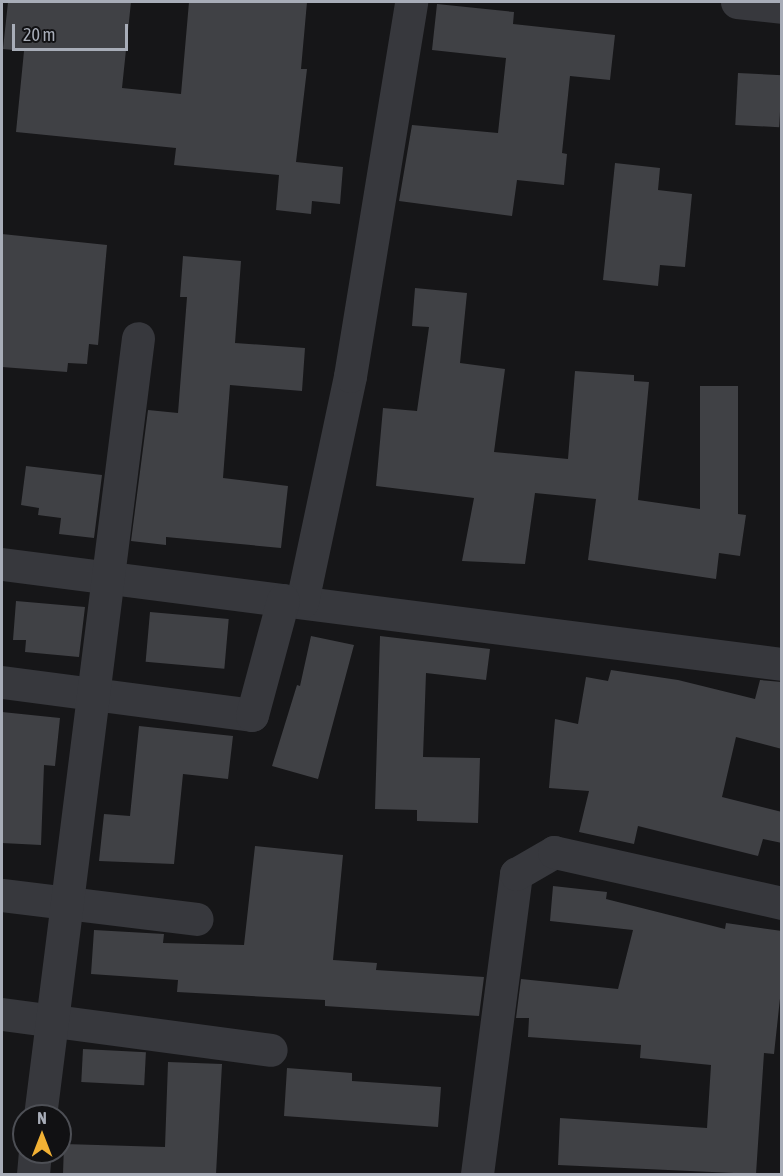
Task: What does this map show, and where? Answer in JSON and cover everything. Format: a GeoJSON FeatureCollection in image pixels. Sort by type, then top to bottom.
{"type":"FeatureCollection","features":[{"type":"Feature","properties":{"kind":"street"},"geometry":{"type":"LineString","coordinates":[[2,682],[252,715],[293,601],[350,376],[411,2]]}},
{"type":"Feature","properties":{"kind":"street"},"geometry":{"type":"LineString","coordinates":[[736,2],[782,7]]}},
{"type":"Feature","properties":{"kind":"street"},"geometry":{"type":"LineString","coordinates":[[42,1104],[110,578],[138,338]]}},
{"type":"Feature","properties":{"kind":"street"},"geometry":{"type":"LineString","coordinates":[[2,564],[782,664]]}},
{"type":"Feature","properties":{"kind":"street"},"geometry":{"type":"LineString","coordinates":[[477,1174],[516,874],[554,852],[782,903]]}},
{"type":"Feature","properties":{"kind":"street"},"geometry":{"type":"LineString","coordinates":[[2,895],[197,919]]}},
{"type":"Feature","properties":{"kind":"street"},"geometry":{"type":"LineString","coordinates":[[2,1014],[272,1050]]}},
{"type":"Feature","properties":{"kind":"building"},"geometry":{"type":"Polygon","coordinates":[[[8,2],[131,2],[122,88],[181,94],[189,2],[307,2],[301,69],[307,69],[296,162],[343,167],[340,204],[312,201],[311,214],[276,210],[279,175],[174,165],[176,148],[16,132],[24,51],[3,49],[8,2]]]}},
{"type":"Feature","properties":{"kind":"building"},"geometry":{"type":"Polygon","coordinates":[[[437,4],[514,12],[513,24],[615,35],[610,80],[570,76],[562,153],[567,154],[564,185],[517,180],[512,216],[399,201],[412,125],[498,133],[506,58],[432,50],[437,4]]]}},
{"type":"Feature","properties":{"kind":"building"},"geometry":{"type":"Polygon","coordinates":[[[738,73],[782,75],[779,127],[735,125],[738,73]]]}},
{"type":"Feature","properties":{"kind":"building"},"geometry":{"type":"Polygon","coordinates":[[[615,163],[660,168],[658,190],[692,194],[685,267],[660,265],[658,286],[603,280],[615,163]]]}},
{"type":"Feature","properties":{"kind":"building"},"geometry":{"type":"Polygon","coordinates":[[[2,234],[107,245],[98,345],[89,344],[87,364],[68,363],[67,372],[2,367],[2,234]]]}},
{"type":"Feature","properties":{"kind":"building"},"geometry":{"type":"Polygon","coordinates":[[[183,256],[241,261],[235,343],[305,348],[302,391],[230,385],[223,478],[288,486],[281,548],[166,537],[166,545],[131,541],[148,410],[178,413],[187,297],[180,297],[183,256]]]}},
{"type":"Feature","properties":{"kind":"building"},"geometry":{"type":"Polygon","coordinates":[[[415,288],[467,293],[460,363],[505,369],[494,452],[568,459],[575,371],[634,375],[634,381],[649,382],[638,500],[700,509],[700,386],[738,386],[738,514],[746,515],[740,556],[719,553],[716,579],[588,560],[596,499],[535,493],[525,564],[462,561],[474,498],[376,486],[383,408],[417,411],[429,327],[412,326],[415,288]]]}},
{"type":"Feature","properties":{"kind":"building"},"geometry":{"type":"Polygon","coordinates":[[[26,466],[102,475],[94,538],[59,534],[61,518],[38,515],[39,508],[21,505],[26,466]]]}},
{"type":"Feature","properties":{"kind":"building"},"geometry":{"type":"Polygon","coordinates":[[[16,601],[85,607],[79,657],[25,652],[26,640],[13,640],[16,601]]]}},
{"type":"Feature","properties":{"kind":"building"},"geometry":{"type":"Polygon","coordinates":[[[150,612],[229,619],[224,669],[146,662],[150,612]]]}},
{"type":"Feature","properties":{"kind":"building"},"geometry":{"type":"Polygon","coordinates":[[[311,636],[354,645],[318,779],[272,766],[297,685],[300,686],[311,636]]]}},
{"type":"Feature","properties":{"kind":"building"},"geometry":{"type":"Polygon","coordinates":[[[380,636],[490,649],[486,680],[426,673],[423,757],[480,758],[478,823],[417,821],[417,810],[375,809],[380,636]]]}},
{"type":"Feature","properties":{"kind":"building"},"geometry":{"type":"Polygon","coordinates":[[[611,670],[678,680],[755,699],[760,680],[782,682],[782,749],[736,737],[722,797],[782,812],[782,843],[763,839],[758,856],[638,826],[634,844],[579,832],[589,791],[549,788],[555,719],[578,724],[586,677],[608,681],[611,670]]]}},
{"type":"Feature","properties":{"kind":"building"},"geometry":{"type":"Polygon","coordinates":[[[2,712],[60,718],[55,766],[44,765],[41,845],[2,843],[2,712]]]}},
{"type":"Feature","properties":{"kind":"building"},"geometry":{"type":"Polygon","coordinates":[[[139,726],[233,736],[228,779],[183,774],[174,864],[99,861],[104,814],[130,816],[139,726]]]}},
{"type":"Feature","properties":{"kind":"building"},"geometry":{"type":"Polygon","coordinates":[[[255,846],[343,855],[333,960],[377,963],[376,970],[484,977],[479,1016],[325,1006],[325,1000],[177,992],[178,980],[91,974],[94,930],[164,934],[163,943],[244,945],[255,846]]]}},
{"type":"Feature","properties":{"kind":"building"},"geometry":{"type":"Polygon","coordinates":[[[553,886],[607,892],[606,899],[725,929],[726,923],[782,931],[782,980],[774,1054],[764,1053],[756,1174],[558,1165],[560,1118],[707,1128],[711,1065],[640,1058],[641,1045],[528,1037],[529,1018],[516,1018],[521,979],[618,989],[633,930],[550,921],[553,886]]]}},
{"type":"Feature","properties":{"kind":"building"},"geometry":{"type":"Polygon","coordinates":[[[83,1049],[146,1052],[144,1085],[81,1082],[83,1049]]]}},
{"type":"Feature","properties":{"kind":"building"},"geometry":{"type":"Polygon","coordinates":[[[168,1062],[222,1064],[216,1174],[63,1174],[63,1164],[72,1164],[72,1144],[165,1147],[168,1062]]]}},
{"type":"Feature","properties":{"kind":"building"},"geometry":{"type":"Polygon","coordinates":[[[287,1068],[352,1073],[352,1081],[441,1087],[438,1127],[284,1116],[287,1068]]]}}]}
